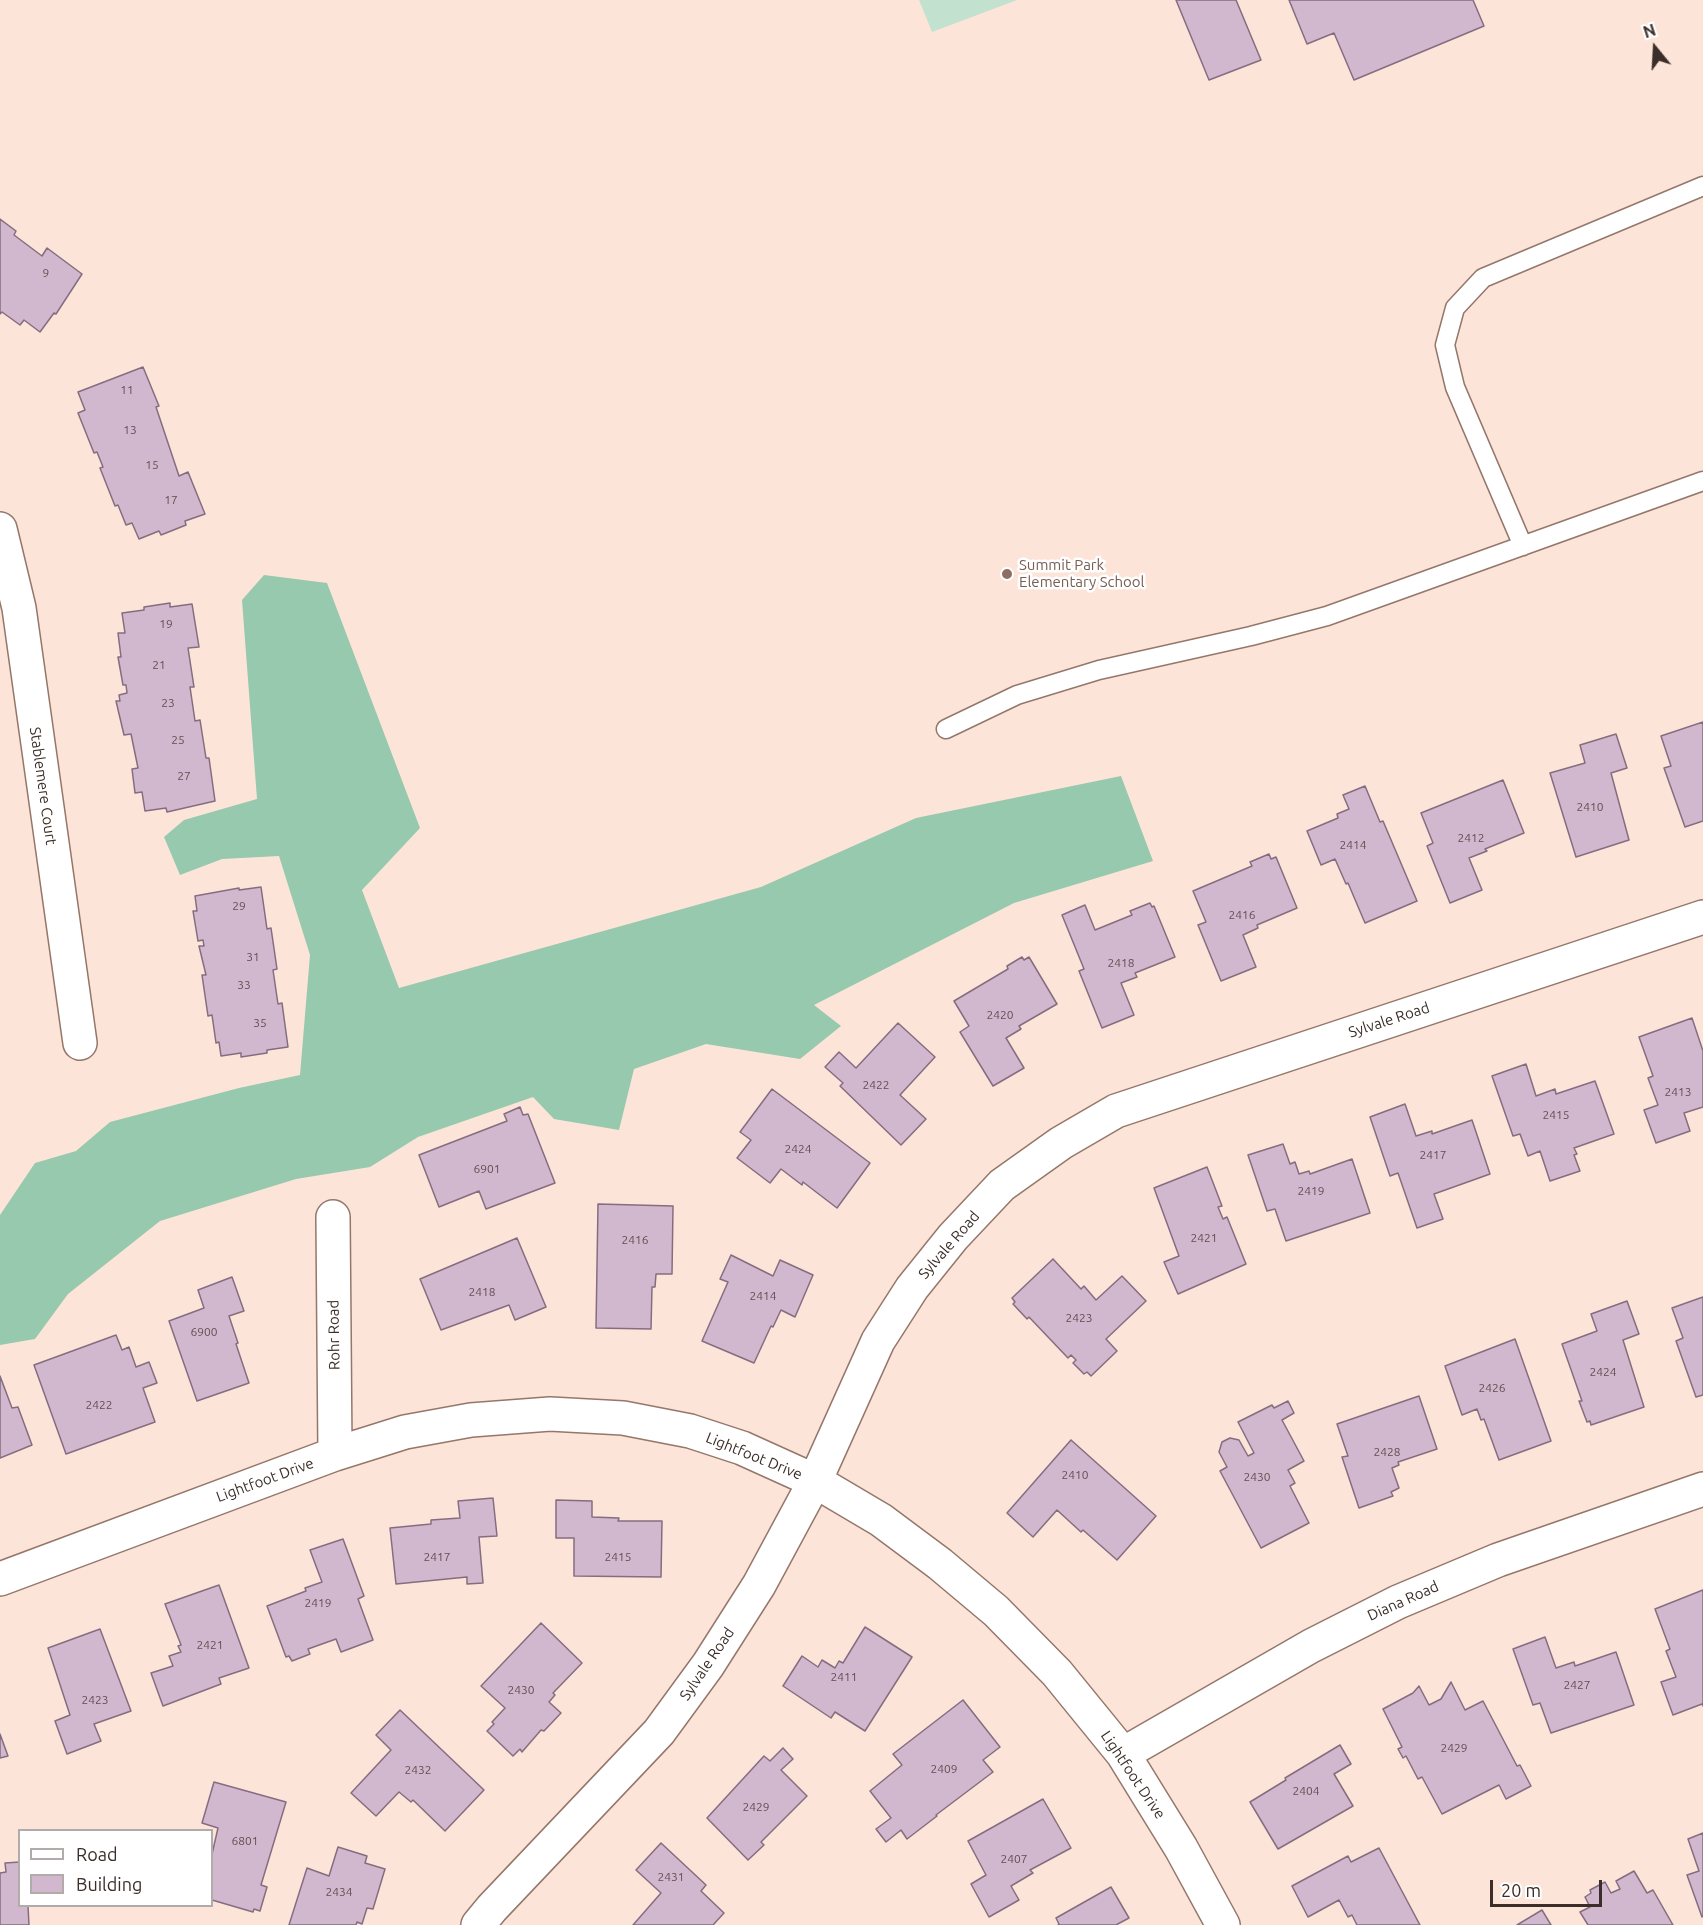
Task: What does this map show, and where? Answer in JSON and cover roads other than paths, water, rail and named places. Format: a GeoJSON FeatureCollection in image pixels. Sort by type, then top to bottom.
{"type":"FeatureCollection","features":[{"type":"Feature","properties":{"kind":"street","name":"Stablemere Court"},"geometry":{"type":"LineString","coordinates":[[0,529],[19,608],[80,1043]]}},
{"type":"Feature","properties":{"kind":"street","name":"Sylvale Road"},"geometry":{"type":"LineString","coordinates":[[478,1925],[659,1732],[708,1665],[759,1585],[815,1481],[878,1341],[912,1288],[953,1237],[1002,1185],[1060,1143],[1126,1107],[1703,917]]}},
{"type":"Feature","properties":{"kind":"street","name":"Rohr Road"},"geometry":{"type":"LineString","coordinates":[[333,1216],[335,1454]]}},
{"type":"Feature","properties":{"kind":"street","name":"Lightfoot Drive"},"geometry":{"type":"LineString","coordinates":[[0,1579],[335,1454],[405,1432],[471,1420],[550,1414],[613,1417],[690,1431],[742,1448],[815,1481],[881,1520],[940,1564],[996,1611],[1057,1673],[1123,1754],[1181,1848],[1223,1925]]}},
{"type":"Feature","properties":{"kind":"street","name":"Diana Road"},"geometry":{"type":"LineString","coordinates":[[1123,1754],[1311,1646],[1398,1602],[1498,1560],[1703,1489]]}},
{"type":"Feature","properties":{"kind":"lane"},"geometry":{"type":"LineString","coordinates":[[1523,546],[1455,387],[1445,345],[1455,308],[1483,278],[1703,186]]}},
{"type":"Feature","properties":{"kind":"lane"},"geometry":{"type":"LineString","coordinates":[[946,729],[1017,694],[1099,670],[1251,636],[1327,616],[1703,481]]}},
{"type":"Feature","properties":{"kind":"place","name":"Summit Park Elementary School"},"geometry":{"type":"Point","coordinates":[1007,574]}}]}
